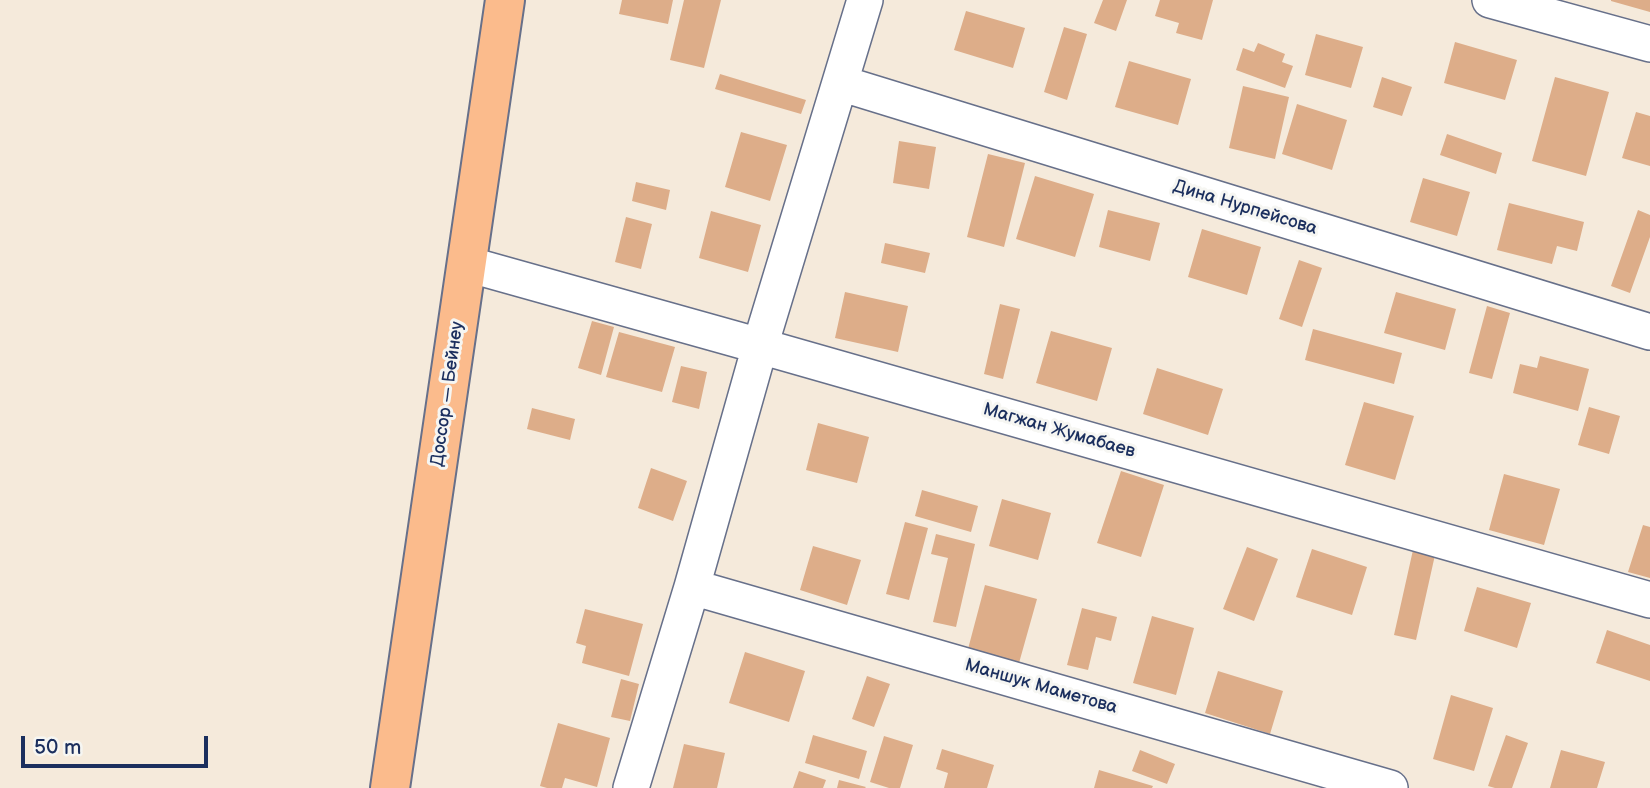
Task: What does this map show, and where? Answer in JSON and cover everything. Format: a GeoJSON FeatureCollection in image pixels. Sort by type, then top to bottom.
{"type":"FeatureCollection","features":[{"type":"Feature","properties":{"kind":"highway","name":"Доссор — Бейнеу"},"geometry":{"type":"LineString","coordinates":[[390,788],[505,0]]}},
{"type":"Feature","properties":{"kind":"street"},"geometry":{"type":"LineString","coordinates":[[631,788],[692,587],[760,346],[865,0]]}},
{"type":"Feature","properties":{"kind":"street"},"geometry":{"type":"LineString","coordinates":[[1490,0],[1650,44]]}},
{"type":"Feature","properties":{"kind":"street","name":"Дина Нурпейсова"},"geometry":{"type":"LineString","coordinates":[[840,83],[1650,332]]}},
{"type":"Feature","properties":{"kind":"street","name":"Магжан Жумабаев"},"geometry":{"type":"LineString","coordinates":[[467,264],[1650,600]]}},
{"type":"Feature","properties":{"kind":"street","name":"Маншук Маметова"},"geometry":{"type":"LineString","coordinates":[[692,587],[1391,788]]}},
{"type":"Feature","properties":{"kind":"building"},"geometry":{"type":"Polygon","coordinates":[[[622,0],[673,0],[668,24],[619,14],[622,0]]]}},
{"type":"Feature","properties":{"kind":"building"},"geometry":{"type":"Polygon","coordinates":[[[684,0],[721,0],[704,68],[670,60],[684,0]]]}},
{"type":"Feature","properties":{"kind":"building"},"geometry":{"type":"Polygon","coordinates":[[[1103,0],[1127,0],[1116,31],[1094,23],[1103,0]]]}},
{"type":"Feature","properties":{"kind":"building"},"geometry":{"type":"Polygon","coordinates":[[[1160,0],[1213,0],[1202,40],[1176,33],[1179,23],[1155,16],[1160,0]]]}},
{"type":"Feature","properties":{"kind":"building"},"geometry":{"type":"Polygon","coordinates":[[[1650,0],[1650,12],[1611,1],[1650,0]]]}},
{"type":"Feature","properties":{"kind":"building"},"geometry":{"type":"Polygon","coordinates":[[[966,11],[1025,28],[1013,68],[954,50],[966,11]]]}},
{"type":"Feature","properties":{"kind":"building"},"geometry":{"type":"Polygon","coordinates":[[[1064,27],[1087,34],[1067,100],[1044,92],[1064,27]]]}},
{"type":"Feature","properties":{"kind":"building"},"geometry":{"type":"Polygon","coordinates":[[[1316,34],[1363,47],[1351,88],[1305,75],[1316,34]]]}},
{"type":"Feature","properties":{"kind":"building"},"geometry":{"type":"Polygon","coordinates":[[[1455,42],[1517,60],[1505,100],[1444,83],[1455,42]]]}},
{"type":"Feature","properties":{"kind":"building"},"geometry":{"type":"Polygon","coordinates":[[[1258,43],[1285,54],[1282,62],[1293,66],[1285,88],[1236,70],[1243,48],[1254,52],[1258,43]]]}},
{"type":"Feature","properties":{"kind":"building"},"geometry":{"type":"Polygon","coordinates":[[[1129,61],[1191,79],[1178,125],[1115,107],[1129,61]]]}},
{"type":"Feature","properties":{"kind":"building"},"geometry":{"type":"Polygon","coordinates":[[[720,74],[806,100],[801,114],[715,89],[720,74]]]}},
{"type":"Feature","properties":{"kind":"building"},"geometry":{"type":"Polygon","coordinates":[[[1382,77],[1412,87],[1402,116],[1373,107],[1382,77]]]}},
{"type":"Feature","properties":{"kind":"building"},"geometry":{"type":"Polygon","coordinates":[[[1555,77],[1609,92],[1586,176],[1532,161],[1555,77]]]}},
{"type":"Feature","properties":{"kind":"building"},"geometry":{"type":"Polygon","coordinates":[[[1243,86],[1289,97],[1275,159],[1229,148],[1243,86]]]}},
{"type":"Feature","properties":{"kind":"building"},"geometry":{"type":"Polygon","coordinates":[[[1297,104],[1347,120],[1332,170],[1282,154],[1297,104]]]}},
{"type":"Feature","properties":{"kind":"building"},"geometry":{"type":"Polygon","coordinates":[[[1636,112],[1650,116],[1650,166],[1622,158],[1636,112]]]}},
{"type":"Feature","properties":{"kind":"building"},"geometry":{"type":"Polygon","coordinates":[[[741,132],[787,145],[770,201],[725,187],[741,132]]]}},
{"type":"Feature","properties":{"kind":"building"},"geometry":{"type":"Polygon","coordinates":[[[1447,134],[1502,153],[1496,174],[1440,155],[1447,134]]]}},
{"type":"Feature","properties":{"kind":"building"},"geometry":{"type":"Polygon","coordinates":[[[899,141],[936,147],[929,189],[893,183],[899,141]]]}},
{"type":"Feature","properties":{"kind":"building"},"geometry":{"type":"Polygon","coordinates":[[[988,154],[1025,163],[1004,247],[967,237],[988,154]]]}},
{"type":"Feature","properties":{"kind":"building"},"geometry":{"type":"Polygon","coordinates":[[[1035,176],[1094,194],[1075,257],[1016,239],[1035,176]]]}},
{"type":"Feature","properties":{"kind":"building"},"geometry":{"type":"Polygon","coordinates":[[[1423,178],[1470,192],[1457,236],[1410,222],[1423,178]]]}},
{"type":"Feature","properties":{"kind":"building"},"geometry":{"type":"Polygon","coordinates":[[[636,182],[670,190],[666,210],[632,201],[636,182]]]}},
{"type":"Feature","properties":{"kind":"building"},"geometry":{"type":"Polygon","coordinates":[[[1509,203],[1584,222],[1577,251],[1557,246],[1552,264],[1497,250],[1509,203]]]}},
{"type":"Feature","properties":{"kind":"building"},"geometry":{"type":"Polygon","coordinates":[[[1108,210],[1160,223],[1150,261],[1099,247],[1108,210]]]}},
{"type":"Feature","properties":{"kind":"building"},"geometry":{"type":"Polygon","coordinates":[[[1638,210],[1650,215],[1650,237],[1630,293],[1611,286],[1638,210]]]}},
{"type":"Feature","properties":{"kind":"building"},"geometry":{"type":"Polygon","coordinates":[[[711,211],[761,225],[748,272],[699,258],[711,211]]]}},
{"type":"Feature","properties":{"kind":"building"},"geometry":{"type":"Polygon","coordinates":[[[626,217],[652,224],[641,269],[615,262],[626,217]]]}},
{"type":"Feature","properties":{"kind":"building"},"geometry":{"type":"Polygon","coordinates":[[[1202,229],[1261,247],[1247,295],[1188,277],[1202,229]]]}},
{"type":"Feature","properties":{"kind":"building"},"geometry":{"type":"Polygon","coordinates":[[[885,243],[930,253],[925,273],[881,263],[885,243]]]}},
{"type":"Feature","properties":{"kind":"building"},"geometry":{"type":"Polygon","coordinates":[[[1299,260],[1322,268],[1302,327],[1279,319],[1299,260]]]}},
{"type":"Feature","properties":{"kind":"building"},"geometry":{"type":"Polygon","coordinates":[[[845,292],[908,306],[898,352],[835,338],[845,292]]]}},
{"type":"Feature","properties":{"kind":"building"},"geometry":{"type":"Polygon","coordinates":[[[1396,292],[1456,309],[1445,350],[1384,333],[1396,292]]]}},
{"type":"Feature","properties":{"kind":"building"},"geometry":{"type":"Polygon","coordinates":[[[1000,304],[1020,309],[1003,379],[984,374],[1000,304]]]}},
{"type":"Feature","properties":{"kind":"building"},"geometry":{"type":"Polygon","coordinates":[[[1487,306],[1510,313],[1492,379],[1469,373],[1487,306]]]}},
{"type":"Feature","properties":{"kind":"building"},"geometry":{"type":"Polygon","coordinates":[[[592,321],[614,327],[601,375],[578,368],[592,321]]]}},
{"type":"Feature","properties":{"kind":"building"},"geometry":{"type":"Polygon","coordinates":[[[1313,329],[1402,353],[1394,384],[1305,360],[1313,329]]]}},
{"type":"Feature","properties":{"kind":"building"},"geometry":{"type":"Polygon","coordinates":[[[1051,331],[1112,348],[1097,401],[1036,383],[1051,331]]]}},
{"type":"Feature","properties":{"kind":"building"},"geometry":{"type":"Polygon","coordinates":[[[619,332],[675,347],[662,392],[606,377],[619,332]]]}},
{"type":"Feature","properties":{"kind":"building"},"geometry":{"type":"Polygon","coordinates":[[[1540,356],[1589,369],[1578,411],[1513,393],[1520,364],[1537,368],[1540,356]]]}},
{"type":"Feature","properties":{"kind":"building"},"geometry":{"type":"Polygon","coordinates":[[[681,366],[707,372],[699,409],[672,402],[681,366]]]}},
{"type":"Feature","properties":{"kind":"building"},"geometry":{"type":"Polygon","coordinates":[[[1157,368],[1223,389],[1208,435],[1143,414],[1157,368]]]}},
{"type":"Feature","properties":{"kind":"building"},"geometry":{"type":"Polygon","coordinates":[[[1364,402],[1414,416],[1395,480],[1345,465],[1364,402]]]}},
{"type":"Feature","properties":{"kind":"building"},"geometry":{"type":"Polygon","coordinates":[[[1589,407],[1620,416],[1609,454],[1578,445],[1589,407]]]}},
{"type":"Feature","properties":{"kind":"building"},"geometry":{"type":"Polygon","coordinates":[[[532,408],[575,419],[570,440],[527,429],[532,408]]]}},
{"type":"Feature","properties":{"kind":"building"},"geometry":{"type":"Polygon","coordinates":[[[818,423],[869,437],[857,483],[806,470],[818,423]]]}},
{"type":"Feature","properties":{"kind":"building"},"geometry":{"type":"Polygon","coordinates":[[[651,468],[687,481],[673,521],[638,508],[651,468]]]}},
{"type":"Feature","properties":{"kind":"building"},"geometry":{"type":"Polygon","coordinates":[[[1121,471],[1164,485],[1141,557],[1097,543],[1121,471]]]}},
{"type":"Feature","properties":{"kind":"building"},"geometry":{"type":"Polygon","coordinates":[[[1504,474],[1560,489],[1544,545],[1489,530],[1504,474]]]}},
{"type":"Feature","properties":{"kind":"building"},"geometry":{"type":"Polygon","coordinates":[[[922,490],[978,506],[971,532],[915,516],[922,490]]]}},
{"type":"Feature","properties":{"kind":"building"},"geometry":{"type":"Polygon","coordinates":[[[1002,499],[1051,513],[1038,560],[989,546],[1002,499]]]}},
{"type":"Feature","properties":{"kind":"building"},"geometry":{"type":"Polygon","coordinates":[[[905,522],[928,528],[909,600],[886,594],[905,522]]]}},
{"type":"Feature","properties":{"kind":"building"},"geometry":{"type":"Polygon","coordinates":[[[1643,525],[1650,527],[1650,578],[1628,572],[1643,525]]]}},
{"type":"Feature","properties":{"kind":"building"},"geometry":{"type":"Polygon","coordinates":[[[936,534],[975,544],[956,627],[933,622],[948,558],[931,554],[936,534]]]}},
{"type":"Feature","properties":{"kind":"building"},"geometry":{"type":"Polygon","coordinates":[[[813,546],[861,560],[847,605],[800,590],[813,546]]]}},
{"type":"Feature","properties":{"kind":"building"},"geometry":{"type":"Polygon","coordinates":[[[1247,547],[1278,559],[1254,621],[1223,609],[1247,547]]]}},
{"type":"Feature","properties":{"kind":"building"},"geometry":{"type":"Polygon","coordinates":[[[1312,549],[1367,567],[1352,615],[1296,597],[1312,549]]]}},
{"type":"Feature","properties":{"kind":"building"},"geometry":{"type":"Polygon","coordinates":[[[1413,550],[1435,555],[1416,640],[1394,635],[1413,550]]]}},
{"type":"Feature","properties":{"kind":"building"},"geometry":{"type":"Polygon","coordinates":[[[985,585],[1037,599],[1019,663],[968,649],[985,585]]]}},
{"type":"Feature","properties":{"kind":"building"},"geometry":{"type":"Polygon","coordinates":[[[1477,587],[1531,603],[1517,648],[1464,631],[1477,587]]]}},
{"type":"Feature","properties":{"kind":"building"},"geometry":{"type":"Polygon","coordinates":[[[1082,608],[1117,617],[1111,641],[1096,637],[1088,670],[1067,665],[1082,608]]]}},
{"type":"Feature","properties":{"kind":"building"},"geometry":{"type":"Polygon","coordinates":[[[585,609],[643,624],[629,676],[582,663],[586,646],[576,643],[585,609]]]}},
{"type":"Feature","properties":{"kind":"building"},"geometry":{"type":"Polygon","coordinates":[[[1152,616],[1194,628],[1176,695],[1133,683],[1152,616]]]}},
{"type":"Feature","properties":{"kind":"building"},"geometry":{"type":"Polygon","coordinates":[[[1607,630],[1650,645],[1650,681],[1596,663],[1607,630]]]}},
{"type":"Feature","properties":{"kind":"building"},"geometry":{"type":"Polygon","coordinates":[[[745,652],[805,671],[789,722],[729,703],[745,652]]]}},
{"type":"Feature","properties":{"kind":"building"},"geometry":{"type":"Polygon","coordinates":[[[1218,671],[1283,691],[1270,734],[1205,713],[1218,671]]]}},
{"type":"Feature","properties":{"kind":"building"},"geometry":{"type":"Polygon","coordinates":[[[867,676],[890,684],[874,727],[852,719],[867,676]]]}},
{"type":"Feature","properties":{"kind":"building"},"geometry":{"type":"Polygon","coordinates":[[[621,679],[639,684],[630,721],[611,717],[621,679]]]}},
{"type":"Feature","properties":{"kind":"building"},"geometry":{"type":"Polygon","coordinates":[[[1451,695],[1493,708],[1474,771],[1433,759],[1451,695]]]}},
{"type":"Feature","properties":{"kind":"building"},"geometry":{"type":"Polygon","coordinates":[[[558,723],[610,738],[597,787],[565,778],[562,788],[540,786],[558,723]]]}},
{"type":"Feature","properties":{"kind":"building"},"geometry":{"type":"Polygon","coordinates":[[[813,735],[867,751],[859,779],[805,763],[813,735]]]}},
{"type":"Feature","properties":{"kind":"building"},"geometry":{"type":"Polygon","coordinates":[[[1506,735],[1528,743],[1512,788],[1495,788],[1488,786],[1506,735]]]}},
{"type":"Feature","properties":{"kind":"building"},"geometry":{"type":"Polygon","coordinates":[[[884,736],[913,745],[900,788],[889,788],[870,782],[884,736]]]}},
{"type":"Feature","properties":{"kind":"building"},"geometry":{"type":"Polygon","coordinates":[[[684,744],[725,753],[717,788],[673,788],[684,744]]]}},
{"type":"Feature","properties":{"kind":"building"},"geometry":{"type":"Polygon","coordinates":[[[942,749],[994,765],[987,788],[944,788],[948,773],[936,769],[942,749]]]}},
{"type":"Feature","properties":{"kind":"building"},"geometry":{"type":"Polygon","coordinates":[[[1140,750],[1175,764],[1167,784],[1132,771],[1140,750]]]}},
{"type":"Feature","properties":{"kind":"building"},"geometry":{"type":"Polygon","coordinates":[[[1561,750],[1605,762],[1597,788],[1550,788],[1561,750]]]}},
{"type":"Feature","properties":{"kind":"building"},"geometry":{"type":"Polygon","coordinates":[[[1099,770],[1153,786],[1094,788],[1099,770]]]}},
{"type":"Feature","properties":{"kind":"building"},"geometry":{"type":"Polygon","coordinates":[[[799,771],[826,780],[823,788],[793,788],[799,771]]]}},
{"type":"Feature","properties":{"kind":"building"},"geometry":{"type":"Polygon","coordinates":[[[839,780],[866,787],[837,788],[839,780]]]}}]}
